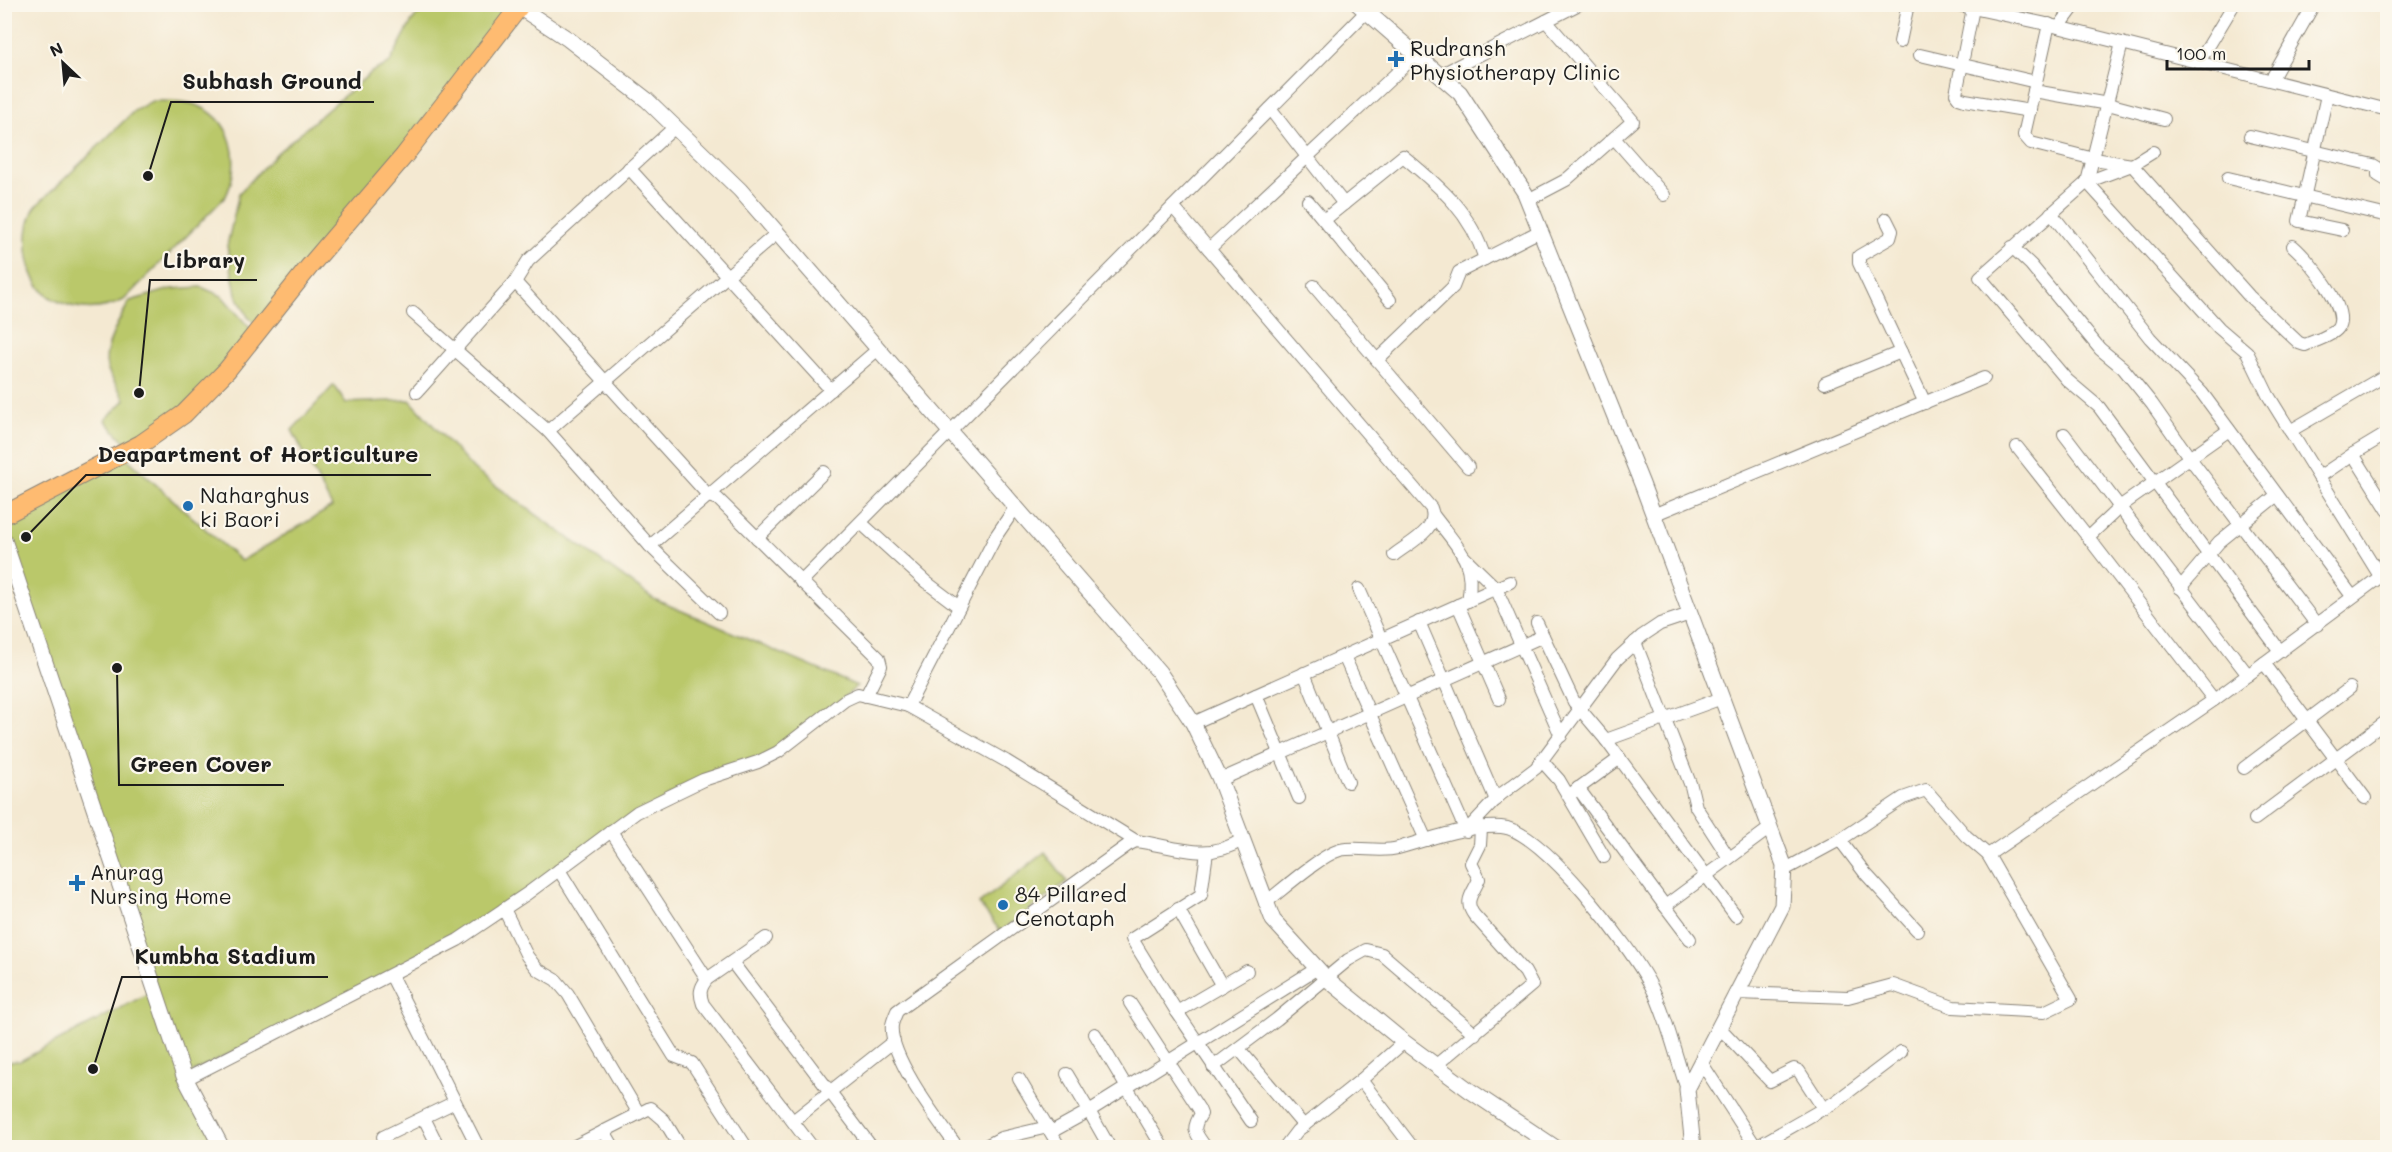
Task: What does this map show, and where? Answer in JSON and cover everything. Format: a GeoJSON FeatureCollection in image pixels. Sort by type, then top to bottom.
{"type":"FeatureCollection","features":[{"type":"Feature","properties":{"kind":"main road"},"geometry":{"type":"LineString","coordinates":[[4,515],[141,444],[184,414],[227,370],[309,267],[404,156],[517,6]]}},
{"type":"Feature","properties":{"kind":"street"},"geometry":{"type":"LineString","coordinates":[[1440,75],[1579,4]]}},
{"type":"Feature","properties":{"kind":"street"},"geometry":{"type":"LineString","coordinates":[[1900,42],[1908,4]]}},
{"type":"Feature","properties":{"kind":"street"},"geometry":{"type":"LineString","coordinates":[[2076,4],[2054,26],[2035,86],[2024,135],[2031,143],[2094,159],[2132,165],[2250,297],[2298,343],[2305,345],[2336,330],[2341,322],[2340,311],[2310,261],[2293,246]]}},
{"type":"Feature","properties":{"kind":"street"},"geometry":{"type":"LineString","coordinates":[[2199,62],[2234,4]]}},
{"type":"Feature","properties":{"kind":"street"},"geometry":{"type":"LineString","coordinates":[[2271,80],[2314,4]]}},
{"type":"Feature","properties":{"kind":"street"},"geometry":{"type":"LineString","coordinates":[[517,6],[568,39],[647,100],[740,189],[1158,672],[1193,723],[1220,780],[1273,920],[1321,974],[1435,1066],[1556,1148]]}},
{"type":"Feature","properties":{"kind":"street"},"geometry":{"type":"LineString","coordinates":[[2030,111],[1959,98],[1956,89],[1961,64],[1965,6],[2054,26],[2388,110]]}},
{"type":"Feature","properties":{"kind":"street"},"geometry":{"type":"LineString","coordinates":[[801,582],[1270,109],[1362,8],[1460,93],[1528,200],[1653,515],[1784,870],[1782,906],[1687,1089]]}},
{"type":"Feature","properties":{"kind":"street"},"geometry":{"type":"LineString","coordinates":[[1528,200],[1566,180],[1633,121],[1546,21]]}},
{"type":"Feature","properties":{"kind":"street"},"geometry":{"type":"LineString","coordinates":[[2087,182],[2122,43]]}},
{"type":"Feature","properties":{"kind":"street"},"geometry":{"type":"LineString","coordinates":[[1209,249],[1416,55]]}},
{"type":"Feature","properties":{"kind":"street"},"geometry":{"type":"LineString","coordinates":[[1920,55],[2164,119]]}},
{"type":"Feature","properties":{"kind":"street"},"geometry":{"type":"LineString","coordinates":[[2327,94],[2299,221],[2342,230]]}},
{"type":"Feature","properties":{"kind":"street"},"geometry":{"type":"LineString","coordinates":[[1270,109],[1344,204]]}},
{"type":"Feature","properties":{"kind":"street"},"geometry":{"type":"LineString","coordinates":[[417,392],[515,282],[528,261],[676,126]]}},
{"type":"Feature","properties":{"kind":"street"},"geometry":{"type":"LineString","coordinates":[[2250,136],[2376,166],[2378,175],[2388,181]]}},
{"type":"Feature","properties":{"kind":"street"},"geometry":{"type":"LineString","coordinates":[[1614,138],[1664,195]]}},
{"type":"Feature","properties":{"kind":"street"},"geometry":{"type":"LineString","coordinates":[[2153,152],[2132,165],[2087,182],[1980,277],[2067,380],[2099,407],[2280,651]]}},
{"type":"Feature","properties":{"kind":"street"},"geometry":{"type":"LineString","coordinates":[[1324,220],[1402,156],[1447,193],[1459,208],[1485,259]]}},
{"type":"Feature","properties":{"kind":"street"},"geometry":{"type":"LineString","coordinates":[[629,168],[831,390]]}},
{"type":"Feature","properties":{"kind":"street"},"geometry":{"type":"LineString","coordinates":[[2228,178],[2388,216]]}},
{"type":"Feature","properties":{"kind":"street"},"geometry":{"type":"LineString","coordinates":[[1988,855],[2214,700],[2384,573],[2290,431],[2247,352],[2219,328],[2087,182]]}},
{"type":"Feature","properties":{"kind":"street"},"geometry":{"type":"LineString","coordinates":[[1308,201],[1390,300]]}},
{"type":"Feature","properties":{"kind":"street"},"geometry":{"type":"LineString","coordinates":[[1173,207],[1431,507],[1434,516],[1463,556],[1496,588],[1561,736]]}},
{"type":"Feature","properties":{"kind":"street"},"geometry":{"type":"LineString","coordinates":[[2051,213],[2150,338],[2202,393],[2352,596]]}},
{"type":"Feature","properties":{"kind":"street"},"geometry":{"type":"LineString","coordinates":[[1886,219],[1892,231],[1890,238],[1859,256],[1859,263],[1925,403]]}},
{"type":"Feature","properties":{"kind":"street"},"geometry":{"type":"LineString","coordinates":[[1377,360],[1453,287],[1459,272],[1540,231]]}},
{"type":"Feature","properties":{"kind":"street"},"geometry":{"type":"LineString","coordinates":[[548,431],[777,233]]}},
{"type":"Feature","properties":{"kind":"street"},"geometry":{"type":"LineString","coordinates":[[2013,247],[2031,265],[2100,349],[2123,368],[2240,526],[2317,625]]}},
{"type":"Feature","properties":{"kind":"street"},"geometry":{"type":"LineString","coordinates":[[515,282],[709,496],[718,499],[879,658],[881,666],[866,696]]}},
{"type":"Feature","properties":{"kind":"street"},"geometry":{"type":"LineString","coordinates":[[1314,286],[1468,467]]}},
{"type":"Feature","properties":{"kind":"street"},"geometry":{"type":"LineString","coordinates":[[413,313],[548,431],[650,546],[719,613]]}},
{"type":"Feature","properties":{"kind":"street"},"geometry":{"type":"LineString","coordinates":[[650,546],[877,350]]}},
{"type":"Feature","properties":{"kind":"street"},"geometry":{"type":"LineString","coordinates":[[1826,383],[1901,352]]}},
{"type":"Feature","properties":{"kind":"street"},"geometry":{"type":"LineString","coordinates":[[2290,431],[2388,374]]}},
{"type":"Feature","properties":{"kind":"street"},"geometry":{"type":"LineString","coordinates":[[1653,515],[1984,378]]}},
{"type":"Feature","properties":{"kind":"street"},"geometry":{"type":"LineString","coordinates":[[2088,537],[2121,506],[2229,430]]}},
{"type":"Feature","properties":{"kind":"street"},"geometry":{"type":"LineString","coordinates":[[2319,477],[2388,433]]}},
{"type":"Feature","properties":{"kind":"street"},"geometry":{"type":"LineString","coordinates":[[2064,434],[2248,675]]}},
{"type":"Feature","properties":{"kind":"street"},"geometry":{"type":"LineString","coordinates":[[2017,447],[2214,700]]}},
{"type":"Feature","properties":{"kind":"street"},"geometry":{"type":"LineString","coordinates":[[2353,454],[2388,510]]}},
{"type":"Feature","properties":{"kind":"street"},"geometry":{"type":"LineString","coordinates":[[756,538],[824,472]]}},
{"type":"Feature","properties":{"kind":"street"},"geometry":{"type":"LineString","coordinates":[[2180,588],[2207,553],[2277,495]]}},
{"type":"Feature","properties":{"kind":"street"},"geometry":{"type":"LineString","coordinates":[[909,706],[996,536],[1015,508]]}},
{"type":"Feature","properties":{"kind":"street"},"geometry":{"type":"LineString","coordinates":[[1394,555],[1422,534],[1434,516]]}},
{"type":"Feature","properties":{"kind":"street"},"geometry":{"type":"LineString","coordinates":[[861,523],[926,582],[959,607]]}},
{"type":"Feature","properties":{"kind":"street"},"geometry":{"type":"LineString","coordinates":[[4,540],[186,1079],[222,1148]]}},
{"type":"Feature","properties":{"kind":"street"},"geometry":{"type":"LineString","coordinates":[[1463,556],[1471,576],[1463,603],[1482,663],[1499,699]]}},
{"type":"Feature","properties":{"kind":"street"},"geometry":{"type":"LineString","coordinates":[[1193,723],[1510,582]]}},
{"type":"Feature","properties":{"kind":"street"},"geometry":{"type":"LineString","coordinates":[[1359,589],[1466,831]]}},
{"type":"Feature","properties":{"kind":"street"},"geometry":{"type":"LineString","coordinates":[[1466,831],[1496,800],[1542,761],[1617,659],[1635,642],[1660,624],[1690,614]]}},
{"type":"Feature","properties":{"kind":"street"},"geometry":{"type":"LineString","coordinates":[[1419,622],[1446,679],[1496,800]]}},
{"type":"Feature","properties":{"kind":"street"},"geometry":{"type":"LineString","coordinates":[[1537,623],[1580,710],[1620,758],[1737,916]]}},
{"type":"Feature","properties":{"kind":"street"},"geometry":{"type":"LineString","coordinates":[[1220,780],[1543,636]]}},
{"type":"Feature","properties":{"kind":"street"},"geometry":{"type":"LineString","coordinates":[[1635,642],[1691,786],[1696,807],[1730,858]]}},
{"type":"Feature","properties":{"kind":"street"},"geometry":{"type":"LineString","coordinates":[[1344,656],[1426,840]]}},
{"type":"Feature","properties":{"kind":"street"},"geometry":{"type":"LineString","coordinates":[[2264,663],[2365,798]]}},
{"type":"Feature","properties":{"kind":"street"},"geometry":{"type":"LineString","coordinates":[[1304,673],[1348,782]]}},
{"type":"Feature","properties":{"kind":"street"},"geometry":{"type":"LineString","coordinates":[[2244,768],[2350,688]]}},
{"type":"Feature","properties":{"kind":"street"},"geometry":{"type":"LineString","coordinates":[[186,1079],[458,940],[657,801],[778,753],[845,700],[858,694],[909,706],[1085,808],[1136,842],[1192,853],[1229,848],[1243,839]]}},
{"type":"Feature","properties":{"kind":"street"},"geometry":{"type":"LineString","coordinates":[[1256,695],[1299,798]]}},
{"type":"Feature","properties":{"kind":"street"},"geometry":{"type":"LineString","coordinates":[[1606,740],[1722,698]]}},
{"type":"Feature","properties":{"kind":"street"},"geometry":{"type":"LineString","coordinates":[[2255,819],[2388,720]]}},
{"type":"Feature","properties":{"kind":"street"},"geometry":{"type":"LineString","coordinates":[[1573,792],[1620,758]]}},
{"type":"Feature","properties":{"kind":"street"},"geometry":{"type":"LineString","coordinates":[[1542,761],[1573,792],[1690,939]]}},
{"type":"Feature","properties":{"kind":"street"},"geometry":{"type":"LineString","coordinates":[[1737,993],[1848,997],[1893,985],[1953,1008],[2044,1012],[2071,999],[1988,855],[1966,836],[1926,790],[1903,798],[1840,840],[1784,870]]}},
{"type":"Feature","properties":{"kind":"street"},"geometry":{"type":"LineString","coordinates":[[1573,792],[1604,857]]}},
{"type":"Feature","properties":{"kind":"street"},"geometry":{"type":"LineString","coordinates":[[1265,903],[1325,857],[1340,850],[1386,851],[1466,831],[1502,826],[1521,833],[1562,870],[1620,935],[1652,987],[1687,1089],[1693,1148]]}},
{"type":"Feature","properties":{"kind":"street"},"geometry":{"type":"LineString","coordinates":[[1665,906],[1770,828]]}},
{"type":"Feature","properties":{"kind":"street"},"geometry":{"type":"LineString","coordinates":[[1435,1066],[1524,993],[1533,982],[1474,915],[1468,905],[1469,895],[1479,879],[1470,863],[1480,845],[1481,829]]}},
{"type":"Feature","properties":{"kind":"street"},"geometry":{"type":"LineString","coordinates":[[611,831],[707,979]]}},
{"type":"Feature","properties":{"kind":"street"},"geometry":{"type":"LineString","coordinates":[[1840,840],[1865,873],[1917,930]]}},
{"type":"Feature","properties":{"kind":"street"},"geometry":{"type":"LineString","coordinates":[[958,1148],[921,1097],[894,1041],[892,1026],[897,1011],[1136,842]]}},
{"type":"Feature","properties":{"kind":"street"},"geometry":{"type":"LineString","coordinates":[[1207,852],[1201,895],[1132,939],[1177,1012],[1251,1122]]}},
{"type":"Feature","properties":{"kind":"street"},"geometry":{"type":"LineString","coordinates":[[559,870],[674,1056],[692,1064],[747,1148]]}},
{"type":"Feature","properties":{"kind":"street"},"geometry":{"type":"LineString","coordinates":[[504,909],[527,956],[537,969],[556,980],[568,994],[638,1112]]}},
{"type":"Feature","properties":{"kind":"street"},"geometry":{"type":"LineString","coordinates":[[1178,909],[1222,986]]}},
{"type":"Feature","properties":{"kind":"street"},"geometry":{"type":"LineString","coordinates":[[766,939],[707,979],[701,987],[703,1004],[813,1148]]}},
{"type":"Feature","properties":{"kind":"street"},"geometry":{"type":"LineString","coordinates":[[982,1148],[1001,1138],[1049,1130],[1089,1110],[1198,1044],[1359,952],[1374,950],[1382,954],[1475,1034]]}},
{"type":"Feature","properties":{"kind":"street"},"geometry":{"type":"LineString","coordinates":[[732,962],[870,1145]]}},
{"type":"Feature","properties":{"kind":"street"},"geometry":{"type":"LineString","coordinates":[[1177,1012],[1247,971]]}},
{"type":"Feature","properties":{"kind":"street"},"geometry":{"type":"LineString","coordinates":[[1213,1067],[1239,1049],[1321,974]]}},
{"type":"Feature","properties":{"kind":"street"},"geometry":{"type":"LineString","coordinates":[[391,975],[476,1143]]}},
{"type":"Feature","properties":{"kind":"street"},"geometry":{"type":"LineString","coordinates":[[1130,1003],[1199,1109],[1201,1114],[1194,1123],[1194,1129],[1206,1148]]}},
{"type":"Feature","properties":{"kind":"street"},"geometry":{"type":"LineString","coordinates":[[1719,1028],[1770,1081],[1794,1069],[1799,1071],[1823,1108]]}},
{"type":"Feature","properties":{"kind":"street"},"geometry":{"type":"LineString","coordinates":[[1095,1034],[1163,1148]]}},
{"type":"Feature","properties":{"kind":"street"},"geometry":{"type":"LineString","coordinates":[[793,1121],[894,1041]]}},
{"type":"Feature","properties":{"kind":"street"},"geometry":{"type":"LineString","coordinates":[[1284,1148],[1304,1126],[1404,1042]]}},
{"type":"Feature","properties":{"kind":"street"},"geometry":{"type":"LineString","coordinates":[[1239,1049],[1304,1126]]}},
{"type":"Feature","properties":{"kind":"street"},"geometry":{"type":"LineString","coordinates":[[1701,1062],[1756,1147],[1823,1108],[1901,1052]]}},
{"type":"Feature","properties":{"kind":"street"},"geometry":{"type":"LineString","coordinates":[[1067,1074],[1110,1148]]}},
{"type":"Feature","properties":{"kind":"street"},"geometry":{"type":"LineString","coordinates":[[1019,1079],[1060,1148]]}},
{"type":"Feature","properties":{"kind":"street"},"geometry":{"type":"LineString","coordinates":[[1361,1080],[1413,1148]]}},
{"type":"Feature","properties":{"kind":"street"},"geometry":{"type":"LineString","coordinates":[[383,1137],[455,1102]]}},
{"type":"Feature","properties":{"kind":"street"},"geometry":{"type":"LineString","coordinates":[[571,1148],[638,1112],[650,1108],[657,1112],[681,1148]]}},
{"type":"Feature","properties":{"kind":"street"},"geometry":{"type":"LineString","coordinates":[[424,1118],[438,1148]]}},
{"type":"Feature","properties":{"kind":"street"},"geometry":{"type":"LineString","coordinates":[[604,1131],[614,1148]]}},
{"type":"Feature","properties":{"kind":"green space"},"geometry":{"type":"Polygon","coordinates":[[[516,4],[260,328],[248,317],[236,294],[227,246],[239,193],[277,153],[373,71],[389,64],[411,23],[425,5],[516,4]]]}},
{"type":"Feature","properties":{"kind":"green space"},"geometry":{"type":"Polygon","coordinates":[[[152,101],[178,101],[193,104],[207,110],[218,119],[231,142],[233,155],[231,183],[226,196],[124,300],[106,307],[80,308],[53,299],[37,283],[28,260],[27,234],[33,211],[134,111],[152,101]]]}},
{"type":"Feature","properties":{"kind":"green space"},"geometry":{"type":"Polygon","coordinates":[[[201,287],[222,296],[255,334],[227,370],[131,449],[105,420],[125,400],[107,367],[107,352],[113,333],[130,301],[171,289],[201,287]]]}},
{"type":"Feature","properties":{"kind":"green space"},"geometry":{"type":"Polygon","coordinates":[[[334,385],[346,403],[410,400],[474,470],[654,599],[857,686],[815,725],[767,758],[691,782],[433,952],[185,1076],[222,1147],[5,1148],[5,1062],[20,1061],[155,990],[5,540],[5,516],[122,454],[241,561],[332,507],[292,430],[334,385]]]}},
{"type":"Feature","properties":{"kind":"green space"},"geometry":{"type":"Polygon","coordinates":[[[1045,852],[1067,881],[1001,932],[979,904],[1045,852]]]}},
{"type":"Feature","properties":{"kind":"place","name":"Rudransh Physiotherapy Clinic"},"geometry":{"type":"Point","coordinates":[1396,59]}},
{"type":"Feature","properties":{"kind":"place","name":"Subhash Ground"},"geometry":{"type":"Point","coordinates":[148,176]}},
{"type":"Feature","properties":{"kind":"place","name":"Library"},"geometry":{"type":"Point","coordinates":[139,393]}},
{"type":"Feature","properties":{"kind":"place","name":"Naharghus ki Baori"},"geometry":{"type":"Point","coordinates":[188,506]}},
{"type":"Feature","properties":{"kind":"place","name":"Deapartment of Horticulture"},"geometry":{"type":"Point","coordinates":[26,537]}},
{"type":"Feature","properties":{"kind":"place","name":"Green Cover"},"geometry":{"type":"Point","coordinates":[117,668]}},
{"type":"Feature","properties":{"kind":"place","name":"Anurag Nursing Home"},"geometry":{"type":"Point","coordinates":[77,883]}},
{"type":"Feature","properties":{"kind":"place","name":"84 Pillared Cenotaph"},"geometry":{"type":"Point","coordinates":[1003,905]}},
{"type":"Feature","properties":{"kind":"place","name":"Kumbha Stadium"},"geometry":{"type":"Point","coordinates":[93,1069]}}]}
